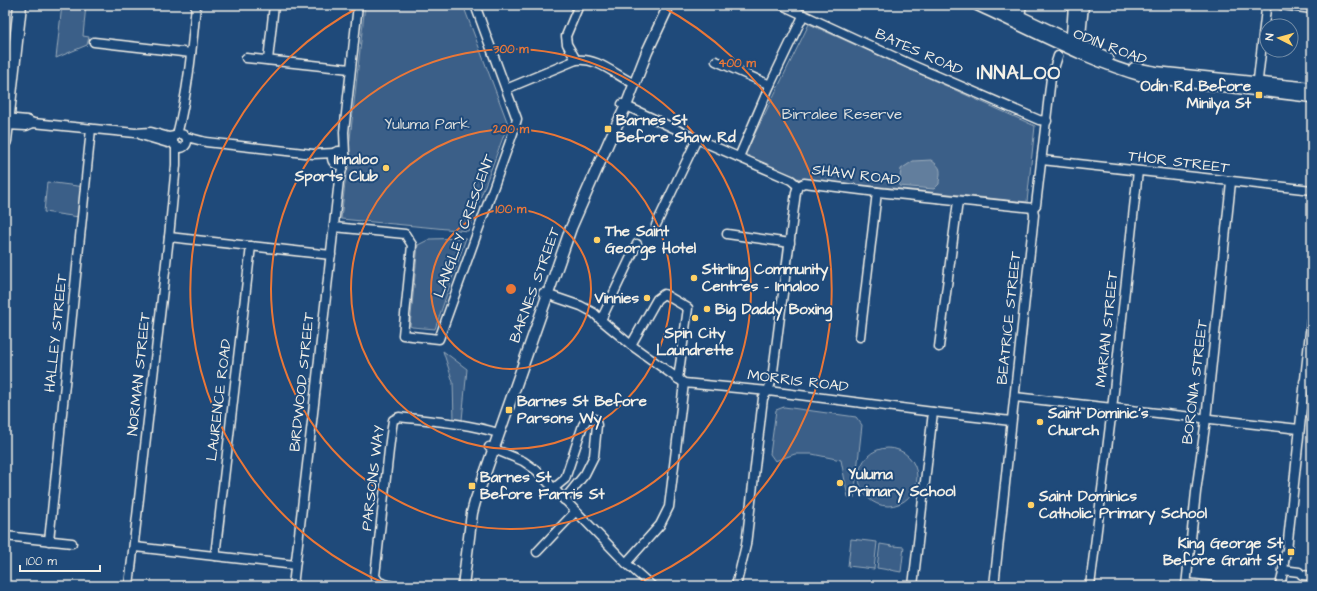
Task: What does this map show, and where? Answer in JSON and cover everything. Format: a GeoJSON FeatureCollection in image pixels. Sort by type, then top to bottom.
{"type":"FeatureCollection","features":[{"type":"Feature","properties":{"kind":"highway"},"geometry":{"type":"LineString","coordinates":[[5,141],[20,5]]}},
{"type":"Feature","properties":{"kind":"main road","name":"BARNES STREET"},"geometry":{"type":"LineString","coordinates":[[634,80],[643,49],[663,5]]}},
{"type":"Feature","properties":{"kind":"main road","name":"BARNES STREET"},"geometry":{"type":"LineString","coordinates":[[463,586],[472,513],[496,432],[544,297],[571,228],[634,80],[668,5]]}},
{"type":"Feature","properties":{"kind":"main road","name":"ODIN ROAD"},"geometry":{"type":"LineString","coordinates":[[977,5],[1010,11]]}},
{"type":"Feature","properties":{"kind":"main road","name":"ODIN ROAD"},"geometry":{"type":"LineString","coordinates":[[996,5],[1010,11],[1019,20],[1080,48],[1120,69],[1146,78],[1257,87],[1312,88]]}},
{"type":"Feature","properties":{"kind":"main road"},"geometry":{"type":"LineString","coordinates":[[1048,29],[1057,31],[1065,30],[1073,5]]}},
{"type":"Feature","properties":{"kind":"main road"},"geometry":{"type":"LineString","coordinates":[[1070,44],[1073,5]]}},
{"type":"Feature","properties":{"kind":"main road"},"geometry":{"type":"LineString","coordinates":[[1080,48],[1083,5]]}},
{"type":"Feature","properties":{"kind":"main road","name":"ODIN ROAD"},"geometry":{"type":"LineString","coordinates":[[1019,20],[1048,29],[1070,44]]}},
{"type":"Feature","properties":{"kind":"main road","name":"ODIN ROAD"},"geometry":{"type":"LineString","coordinates":[[1257,87],[1312,97]]}},
{"type":"Feature","properties":{"kind":"main road","name":"BARNES STREET"},"geometry":{"type":"LineString","coordinates":[[458,586],[468,512],[491,448]]}},
{"type":"Feature","properties":{"kind":"street","name":"NORMAN STREET"},"geometry":{"type":"LineString","coordinates":[[129,586],[176,165],[196,5]]}},
{"type":"Feature","properties":{"kind":"street"},"geometry":{"type":"LineString","coordinates":[[268,60],[274,5]]}},
{"type":"Feature","properties":{"kind":"street","name":"BIRDWOOD STREET"},"geometry":{"type":"LineString","coordinates":[[292,586],[334,227],[339,180],[338,158],[344,132],[358,5]]}},
{"type":"Feature","properties":{"kind":"street","name":"LANGLEY CRESCENT"},"geometry":{"type":"LineString","coordinates":[[334,227],[405,234],[412,245],[403,335],[439,339],[517,119],[474,5]]}},
{"type":"Feature","properties":{"kind":"street"},"geometry":{"type":"LineString","coordinates":[[576,60],[567,44],[566,36],[580,5]]}},
{"type":"Feature","properties":{"kind":"street","name":"BATES ROAD"},"geometry":{"type":"LineString","coordinates":[[782,5],[912,65],[1039,120],[1047,121]]}},
{"type":"Feature","properties":{"kind":"street"},"geometry":{"type":"LineString","coordinates":[[1019,20],[1022,5]]}},
{"type":"Feature","properties":{"kind":"street"},"geometry":{"type":"LineString","coordinates":[[1281,5],[1312,9]]}},
{"type":"Feature","properties":{"kind":"street"},"geometry":{"type":"LineString","coordinates":[[1257,87],[1266,6]]}},
{"type":"Feature","properties":{"kind":"street"},"geometry":{"type":"LineString","coordinates":[[738,157],[770,85],[804,16]]}},
{"type":"Feature","properties":{"kind":"street"},"geometry":{"type":"LineString","coordinates":[[94,42],[191,53]]}},
{"type":"Feature","properties":{"kind":"street","name":"BEATRICE STREET"},"geometry":{"type":"LineString","coordinates":[[994,586],[1034,215],[1033,208],[1036,205],[1051,78],[1058,56]]}},
{"type":"Feature","properties":{"kind":"street"},"geometry":{"type":"LineString","coordinates":[[246,58],[350,69]]}},
{"type":"Feature","properties":{"kind":"street"},"geometry":{"type":"LineString","coordinates":[[506,89],[576,60],[583,59],[592,61],[614,72],[619,71],[634,80]]}},
{"type":"Feature","properties":{"kind":"street"},"geometry":{"type":"LineString","coordinates":[[716,61],[770,85]]}},
{"type":"Feature","properties":{"kind":"street","name":"SHAW ROAD"},"geometry":{"type":"LineString","coordinates":[[624,105],[791,180],[798,186],[804,183],[1033,208]]}},
{"type":"Feature","properties":{"kind":"street"},"geometry":{"type":"LineString","coordinates":[[6,121],[26,126],[33,123],[135,133],[151,132],[180,141],[206,142],[338,158]]}},
{"type":"Feature","properties":{"kind":"street","name":"HALLEY STREET"},"geometry":{"type":"LineString","coordinates":[[49,541],[91,129]]}},
{"type":"Feature","properties":{"kind":"street"},"geometry":{"type":"LineString","coordinates":[[656,225],[697,139]]}},
{"type":"Feature","properties":{"kind":"street","name":"THOR STREET"},"geometry":{"type":"LineString","coordinates":[[1042,160],[1312,190]]}},
{"type":"Feature","properties":{"kind":"street","name":"MARIAN STREET"},"geometry":{"type":"LineString","coordinates":[[1090,586],[1112,409],[1138,171]]}},
{"type":"Feature","properties":{"kind":"street","name":"BORONIA STREET"},"geometry":{"type":"LineString","coordinates":[[1186,585],[1206,419],[1231,182]]}},
{"type":"Feature","properties":{"kind":"street"},"geometry":{"type":"LineString","coordinates":[[736,586],[746,545],[763,398],[768,391],[772,379],[798,186]]}},
{"type":"Feature","properties":{"kind":"street"},"geometry":{"type":"LineString","coordinates":[[860,337],[877,192]]}},
{"type":"Feature","properties":{"kind":"street"},"geometry":{"type":"LineString","coordinates":[[939,347],[958,201]]}},
{"type":"Feature","properties":{"kind":"street"},"geometry":{"type":"LineString","coordinates":[[727,234],[790,243]]}},
{"type":"Feature","properties":{"kind":"street"},"geometry":{"type":"LineString","coordinates":[[169,238],[331,254]]}},
{"type":"Feature","properties":{"kind":"street"},"geometry":{"type":"LineString","coordinates":[[601,320],[637,244]]}},
{"type":"Feature","properties":{"kind":"street","name":"LAURENCE ROAD"},"geometry":{"type":"LineString","coordinates":[[215,556],[251,246]]}},
{"type":"Feature","properties":{"kind":"street"},"geometry":{"type":"LineString","coordinates":[[626,563],[660,525],[669,507],[688,308],[664,294],[657,299],[631,345]]}},
{"type":"Feature","properties":{"kind":"street","name":"MORRIS ROAD"},"geometry":{"type":"LineString","coordinates":[[544,297],[594,313],[631,345],[681,381],[1011,421]]}},
{"type":"Feature","properties":{"kind":"street"},"geometry":{"type":"LineString","coordinates":[[1285,586],[1285,573],[1288,556],[1286,550],[1299,429],[1308,382],[1312,313]]}},
{"type":"Feature","properties":{"kind":"street"},"geometry":{"type":"LineString","coordinates":[[1015,397],[1299,429]]}},
{"type":"Feature","properties":{"kind":"street"},"geometry":{"type":"LineString","coordinates":[[913,586],[933,412]]}},
{"type":"Feature","properties":{"kind":"street","name":"PARSONS WAY"},"geometry":{"type":"LineString","coordinates":[[392,586],[379,582],[375,576],[393,420],[399,417],[460,424],[496,432]]}},
{"type":"Feature","properties":{"kind":"street"},"geometry":{"type":"LineString","coordinates":[[553,489],[565,479],[583,425],[588,418],[595,419],[597,425],[594,456],[585,474],[564,500]]}},
{"type":"Feature","properties":{"kind":"street"},"geometry":{"type":"LineString","coordinates":[[491,448],[524,461],[536,470],[626,563],[652,586]]}},
{"type":"Feature","properties":{"kind":"street"},"geometry":{"type":"LineString","coordinates":[[537,552],[575,512]]}},
{"type":"Feature","properties":{"kind":"street"},"geometry":{"type":"LineString","coordinates":[[5,536],[72,543]]}},
{"type":"Feature","properties":{"kind":"street"},"geometry":{"type":"LineString","coordinates":[[134,548],[295,565]]}},
{"type":"Feature","properties":{"kind":"street"},"geometry":{"type":"LineString","coordinates":[[1285,573],[1298,578],[1302,575],[1312,576]]}},
{"type":"Feature","properties":{"kind":"street"},"geometry":{"type":"LineString","coordinates":[[1279,586],[1285,573]]}},
{"type":"Feature","properties":{"kind":"street"},"geometry":{"type":"LineString","coordinates":[[1186,585],[1213,586]]}},
{"type":"Feature","properties":{"kind":"green space"},"geometry":{"type":"Polygon","coordinates":[[[62,5],[86,5],[83,36],[89,37],[87,45],[56,58],[62,5]]]}},
{"type":"Feature","properties":{"kind":"green space","name":"Yuluma Park"},"geometry":{"type":"Polygon","coordinates":[[[365,5],[463,5],[508,124],[468,231],[341,219],[365,5]]]}},
{"type":"Feature","properties":{"kind":"green space","name":"Birralee Reserve"},"geometry":{"type":"Polygon","coordinates":[[[809,24],[1035,126],[1027,202],[796,178],[744,156],[809,24]]]}},
{"type":"Feature","properties":{"kind":"green space"},"geometry":{"type":"Polygon","coordinates":[[[47,182],[85,187],[79,217],[44,212],[47,182]]]}},
{"type":"Feature","properties":{"kind":"green space"},"geometry":{"type":"Polygon","coordinates":[[[466,238],[435,329],[410,326],[418,245],[430,239],[466,238]]]}},
{"type":"Feature","properties":{"kind":"green space"},"geometry":{"type":"Polygon","coordinates":[[[443,351],[467,369],[462,420],[454,420],[453,382],[443,351]]]}},
{"type":"Feature","properties":{"kind":"green space"},"geometry":{"type":"Polygon","coordinates":[[[784,407],[856,417],[862,425],[854,498],[848,497],[841,460],[812,454],[795,454],[775,461],[770,454],[776,410],[784,407]]]}},
{"type":"Feature","properties":{"kind":"green space"},"geometry":{"type":"Polygon","coordinates":[[[888,448],[899,450],[909,456],[915,466],[917,477],[915,488],[909,498],[899,504],[888,506],[877,504],[867,498],[861,488],[859,477],[861,466],[867,456],[877,450],[888,448]]]}},
{"type":"Feature","properties":{"kind":"green space"},"geometry":{"type":"Polygon","coordinates":[[[851,539],[877,542],[874,569],[848,566],[851,539]]]}},
{"type":"Feature","properties":{"kind":"green space"},"geometry":{"type":"Polygon","coordinates":[[[880,544],[892,547],[904,547],[901,572],[877,568],[880,544]]]}},
{"type":"Feature","properties":{"kind":"shaded area"},"geometry":{"type":"Polygon","coordinates":[[[931,160],[940,170],[939,184],[934,189],[899,186],[901,169],[913,161],[931,160]]]}},
{"type":"Feature","properties":{"kind":"place","name":"Odin Rd Before Minilya St"},"geometry":{"type":"Point","coordinates":[1259,95]}},
{"type":"Feature","properties":{"kind":"place","name":"Barnes St Before Shaw Rd"},"geometry":{"type":"Point","coordinates":[608,129]}},
{"type":"Feature","properties":{"kind":"place","name":"Innaloo Sports Club"},"geometry":{"type":"Point","coordinates":[386,168]}},
{"type":"Feature","properties":{"kind":"place","name":"The Saint George Hotel"},"geometry":{"type":"Point","coordinates":[597,240]}},
{"type":"Feature","properties":{"kind":"place","name":"Stirling Community Centres - Innaloo"},"geometry":{"type":"Point","coordinates":[694,278]}},
{"type":"Feature","properties":{"kind":"place","name":"Vinnies"},"geometry":{"type":"Point","coordinates":[647,298]}},
{"type":"Feature","properties":{"kind":"place","name":"Big Daddy Boxing"},"geometry":{"type":"Point","coordinates":[707,309]}},
{"type":"Feature","properties":{"kind":"place","name":"Spin City Laundrette"},"geometry":{"type":"Point","coordinates":[695,318]}},
{"type":"Feature","properties":{"kind":"place","name":"Barnes St Before Parsons Wy"},"geometry":{"type":"Point","coordinates":[509,410]}},
{"type":"Feature","properties":{"kind":"place","name":"Saint Dominic's Church"},"geometry":{"type":"Point","coordinates":[1040,422]}},
{"type":"Feature","properties":{"kind":"place","name":"Yuluma Primary School"},"geometry":{"type":"Point","coordinates":[840,483]}},
{"type":"Feature","properties":{"kind":"place","name":"Barnes St Before Farris St"},"geometry":{"type":"Point","coordinates":[472,486]}},
{"type":"Feature","properties":{"kind":"place","name":"Saint Dominics Catholic Primary School"},"geometry":{"type":"Point","coordinates":[1031,505]}},
{"type":"Feature","properties":{"kind":"place","name":"King George St Before Grant St"},"geometry":{"type":"Point","coordinates":[1291,552]}},
{"type":"Feature","properties":{"kind":"district","name":"INNALOO"},"geometry":{"type":"Point","coordinates":[1019,73]}}]}
